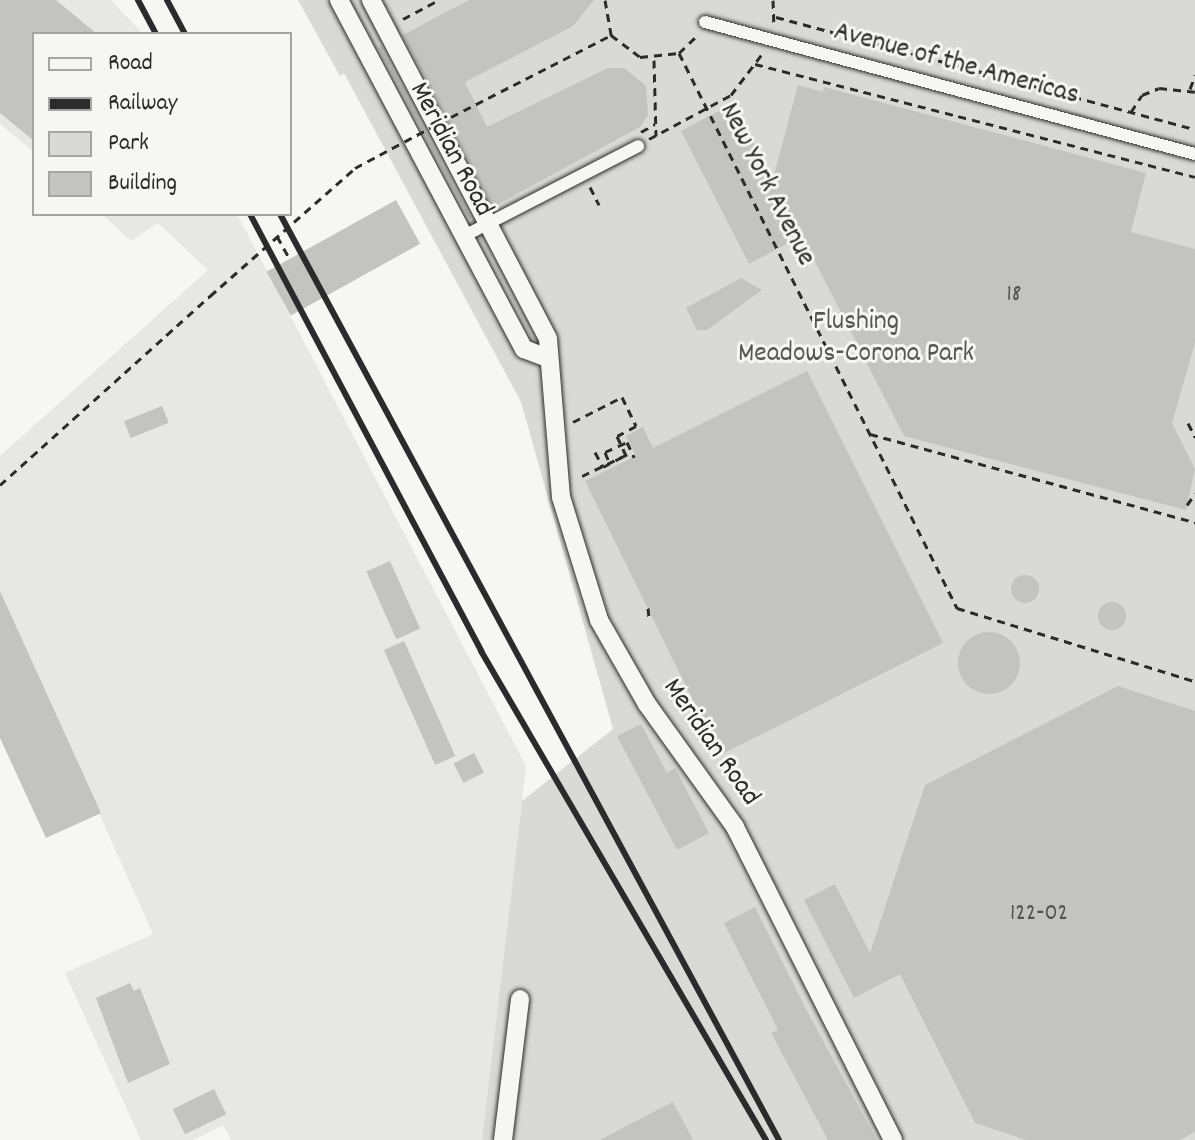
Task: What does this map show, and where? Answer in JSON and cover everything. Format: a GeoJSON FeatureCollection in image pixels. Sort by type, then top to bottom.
{"type":"FeatureCollection","features":[{"type":"Feature","properties":{"kind":"street","name":"Meridian Road"},"geometry":{"type":"LineString","coordinates":[[339,0],[524,349],[545,357]]}},
{"type":"Feature","properties":{"kind":"street","name":"Meridian Road"},"geometry":{"type":"LineString","coordinates":[[371,0],[548,339],[545,357],[561,497],[599,620],[647,704],[735,827],[893,1140]]}},
{"type":"Feature","properties":{"kind":"street","name":"Avenue of the Americas"},"geometry":{"type":"LineString","coordinates":[[705,22],[1195,154]]}},
{"type":"Feature","properties":{"kind":"street"},"geometry":{"type":"LineString","coordinates":[[464,236],[636,142]]}},
{"type":"Feature","properties":{"kind":"street"},"geometry":{"type":"LineString","coordinates":[[503,1140],[520,999]]}},
{"type":"Feature","properties":{"kind":"path"},"geometry":{"type":"LineString","coordinates":[[386,29],[438,0]]}},
{"type":"Feature","properties":{"kind":"path"},"geometry":{"type":"LineString","coordinates":[[0,485],[355,168],[611,35],[605,0]]}},
{"type":"Feature","properties":{"kind":"path"},"geometry":{"type":"LineString","coordinates":[[636,142],[656,136],[731,95],[771,40],[776,17],[773,0]]}},
{"type":"Feature","properties":{"kind":"path"},"geometry":{"type":"LineString","coordinates":[[776,17],[1195,129]]}},
{"type":"Feature","properties":{"kind":"path","name":"New York Avenue"},"geometry":{"type":"LineString","coordinates":[[611,35],[627,52],[654,59],[679,53],[957,608],[1195,681]]}},
{"type":"Feature","properties":{"kind":"path"},"geometry":{"type":"LineString","coordinates":[[654,59],[656,136]]}},
{"type":"Feature","properties":{"kind":"path"},"geometry":{"type":"LineString","coordinates":[[755,64],[1195,177]]}},
{"type":"Feature","properties":{"kind":"path"},"geometry":{"type":"LineString","coordinates":[[1190,89],[1195,75]]}},
{"type":"Feature","properties":{"kind":"path"},"geometry":{"type":"LineString","coordinates":[[1131,112],[1142,95],[1159,88],[1190,89],[1195,92]]}},
{"type":"Feature","properties":{"kind":"path"},"geometry":{"type":"LineString","coordinates":[[593,193],[599,205]]}},
{"type":"Feature","properties":{"kind":"path"},"geometry":{"type":"LineString","coordinates":[[277,236],[289,258]]}},
{"type":"Feature","properties":{"kind":"path"},"geometry":{"type":"LineString","coordinates":[[573,422],[622,397],[636,426],[617,436],[631,456]]}},
{"type":"Feature","properties":{"kind":"path"},"geometry":{"type":"LineString","coordinates":[[1188,423],[1195,437]]}},
{"type":"Feature","properties":{"kind":"path"},"geometry":{"type":"LineString","coordinates":[[870,434],[1195,522]]}},
{"type":"Feature","properties":{"kind":"path"},"geometry":{"type":"LineString","coordinates":[[631,456],[627,442],[605,452],[609,462],[631,451],[631,456]]}},
{"type":"Feature","properties":{"kind":"path"},"geometry":{"type":"LineString","coordinates":[[595,452],[603,467],[631,456]]}},
{"type":"Feature","properties":{"kind":"path"},"geometry":{"type":"LineString","coordinates":[[580,477],[631,456]]}},
{"type":"Feature","properties":{"kind":"path"},"geometry":{"type":"LineString","coordinates":[[1187,505],[1195,494]]}},
{"type":"Feature","properties":{"kind":"path"},"geometry":{"type":"LineString","coordinates":[[648,608],[649,618]]}},
{"type":"Feature","properties":{"kind":"shaded area"},"geometry":{"type":"Polygon","coordinates":[[[0,0],[111,0],[141,32],[32,32],[32,150],[0,124],[0,0]]]}},
{"type":"Feature","properties":{"kind":"shaded area"},"geometry":{"type":"Polygon","coordinates":[[[104,216],[238,216],[526,766],[482,1140],[231,1140],[223,1125],[193,1140],[141,1140],[65,973],[153,934],[0,591],[0,456],[208,270],[158,223],[131,241],[104,216]]]}},
{"type":"Feature","properties":{"kind":"green space","name":"Flushing Meadows-Corona Park"},"geometry":{"type":"Polygon","coordinates":[[[298,0],[1195,0],[1195,1140],[482,1140],[522,801],[613,729],[521,402],[344,73],[340,76],[298,0]]]}},
{"type":"Feature","properties":{"kind":"building"},"geometry":{"type":"Polygon","coordinates":[[[0,0],[56,0],[95,32],[32,32],[32,139],[0,113],[0,0]]]}},
{"type":"Feature","properties":{"kind":"building"},"geometry":{"type":"Polygon","coordinates":[[[469,0],[594,0],[573,26],[465,82],[487,127],[608,68],[624,68],[646,86],[648,115],[640,127],[493,207],[403,35],[469,0]]]}},
{"type":"Feature","properties":{"kind":"building"},"geometry":{"type":"Polygon","coordinates":[[[381,46],[471,218],[378,48],[381,46]]]}},
{"type":"Feature","properties":{"kind":"building"},"geometry":{"type":"Polygon","coordinates":[[[798,85],[823,92],[824,87],[1146,173],[1131,232],[1195,249],[1195,343],[1172,423],[1195,469],[1186,510],[904,436],[802,236],[749,264],[681,131],[734,103],[773,179],[798,85]]]}},
{"type":"Feature","properties":{"kind":"building"},"geometry":{"type":"Polygon","coordinates":[[[396,200],[420,244],[291,315],[267,272],[396,200]]]}},
{"type":"Feature","properties":{"kind":"building"},"geometry":{"type":"Polygon","coordinates":[[[741,278],[762,290],[707,330],[697,330],[686,308],[741,278]]]}},
{"type":"Feature","properties":{"kind":"building"},"geometry":{"type":"Polygon","coordinates":[[[807,371],[943,643],[720,755],[585,481],[636,456],[626,436],[643,427],[653,448],[807,371]]]}},
{"type":"Feature","properties":{"kind":"building"},"geometry":{"type":"Polygon","coordinates":[[[162,406],[169,423],[131,438],[124,421],[162,406]]]}},
{"type":"Feature","properties":{"kind":"building"},"geometry":{"type":"Polygon","coordinates":[[[390,561],[420,629],[396,639],[366,572],[390,561]]]}},
{"type":"Feature","properties":{"kind":"building"},"geometry":{"type":"Polygon","coordinates":[[[1025,575],[1035,579],[1039,589],[1035,599],[1025,603],[1015,599],[1011,589],[1015,579],[1025,575]]]}},
{"type":"Feature","properties":{"kind":"building"},"geometry":{"type":"Polygon","coordinates":[[[0,591],[101,813],[46,838],[0,738],[0,591]]]}},
{"type":"Feature","properties":{"kind":"building"},"geometry":{"type":"Polygon","coordinates":[[[1112,602],[1122,606],[1126,616],[1122,626],[1112,630],[1102,626],[1098,616],[1102,606],[1112,602]]]}},
{"type":"Feature","properties":{"kind":"building"},"geometry":{"type":"Polygon","coordinates":[[[989,632],[1001,634],[1011,641],[1018,651],[1018,675],[1011,685],[1001,692],[989,694],[977,692],[967,685],[960,675],[958,663],[960,651],[967,641],[977,634],[989,632]]]}},
{"type":"Feature","properties":{"kind":"building"},"geometry":{"type":"Polygon","coordinates":[[[404,641],[455,756],[435,765],[384,650],[404,641]]]}},
{"type":"Feature","properties":{"kind":"building"},"geometry":{"type":"Polygon","coordinates":[[[1118,686],[1195,711],[1195,1132],[1180,1140],[1026,1140],[975,1123],[900,974],[854,998],[804,900],[835,884],[870,953],[925,785],[1118,686]]]}},
{"type":"Feature","properties":{"kind":"building"},"geometry":{"type":"Polygon","coordinates":[[[641,724],[667,773],[675,768],[709,833],[677,850],[617,736],[641,724]]]}},
{"type":"Feature","properties":{"kind":"building"},"geometry":{"type":"Polygon","coordinates":[[[474,753],[484,773],[463,783],[454,763],[474,753]]]}},
{"type":"Feature","properties":{"kind":"building"},"geometry":{"type":"Polygon","coordinates":[[[755,907],[877,1140],[828,1140],[771,1033],[778,1030],[724,923],[755,907]]]}},
{"type":"Feature","properties":{"kind":"building"},"geometry":{"type":"Polygon","coordinates":[[[130,983],[134,991],[140,988],[170,1064],[128,1083],[96,998],[130,983]]]}},
{"type":"Feature","properties":{"kind":"building"},"geometry":{"type":"Polygon","coordinates":[[[214,1089],[226,1114],[185,1134],[173,1109],[214,1089]]]}},
{"type":"Feature","properties":{"kind":"building"},"geometry":{"type":"Polygon","coordinates":[[[673,1102],[693,1140],[600,1140],[657,1110],[673,1102]]]}},
{"type":"Feature","properties":{"kind":"railway"},"geometry":{"type":"LineString","coordinates":[[138,0],[155,32]]}},
{"type":"Feature","properties":{"kind":"railway"},"geometry":{"type":"LineString","coordinates":[[167,0],[184,32]]}},
{"type":"Feature","properties":{"kind":"railway"},"geometry":{"type":"LineString","coordinates":[[251,216],[481,651],[766,1140]]}},
{"type":"Feature","properties":{"kind":"railway"},"geometry":{"type":"LineString","coordinates":[[281,216],[779,1140]]}}]}
